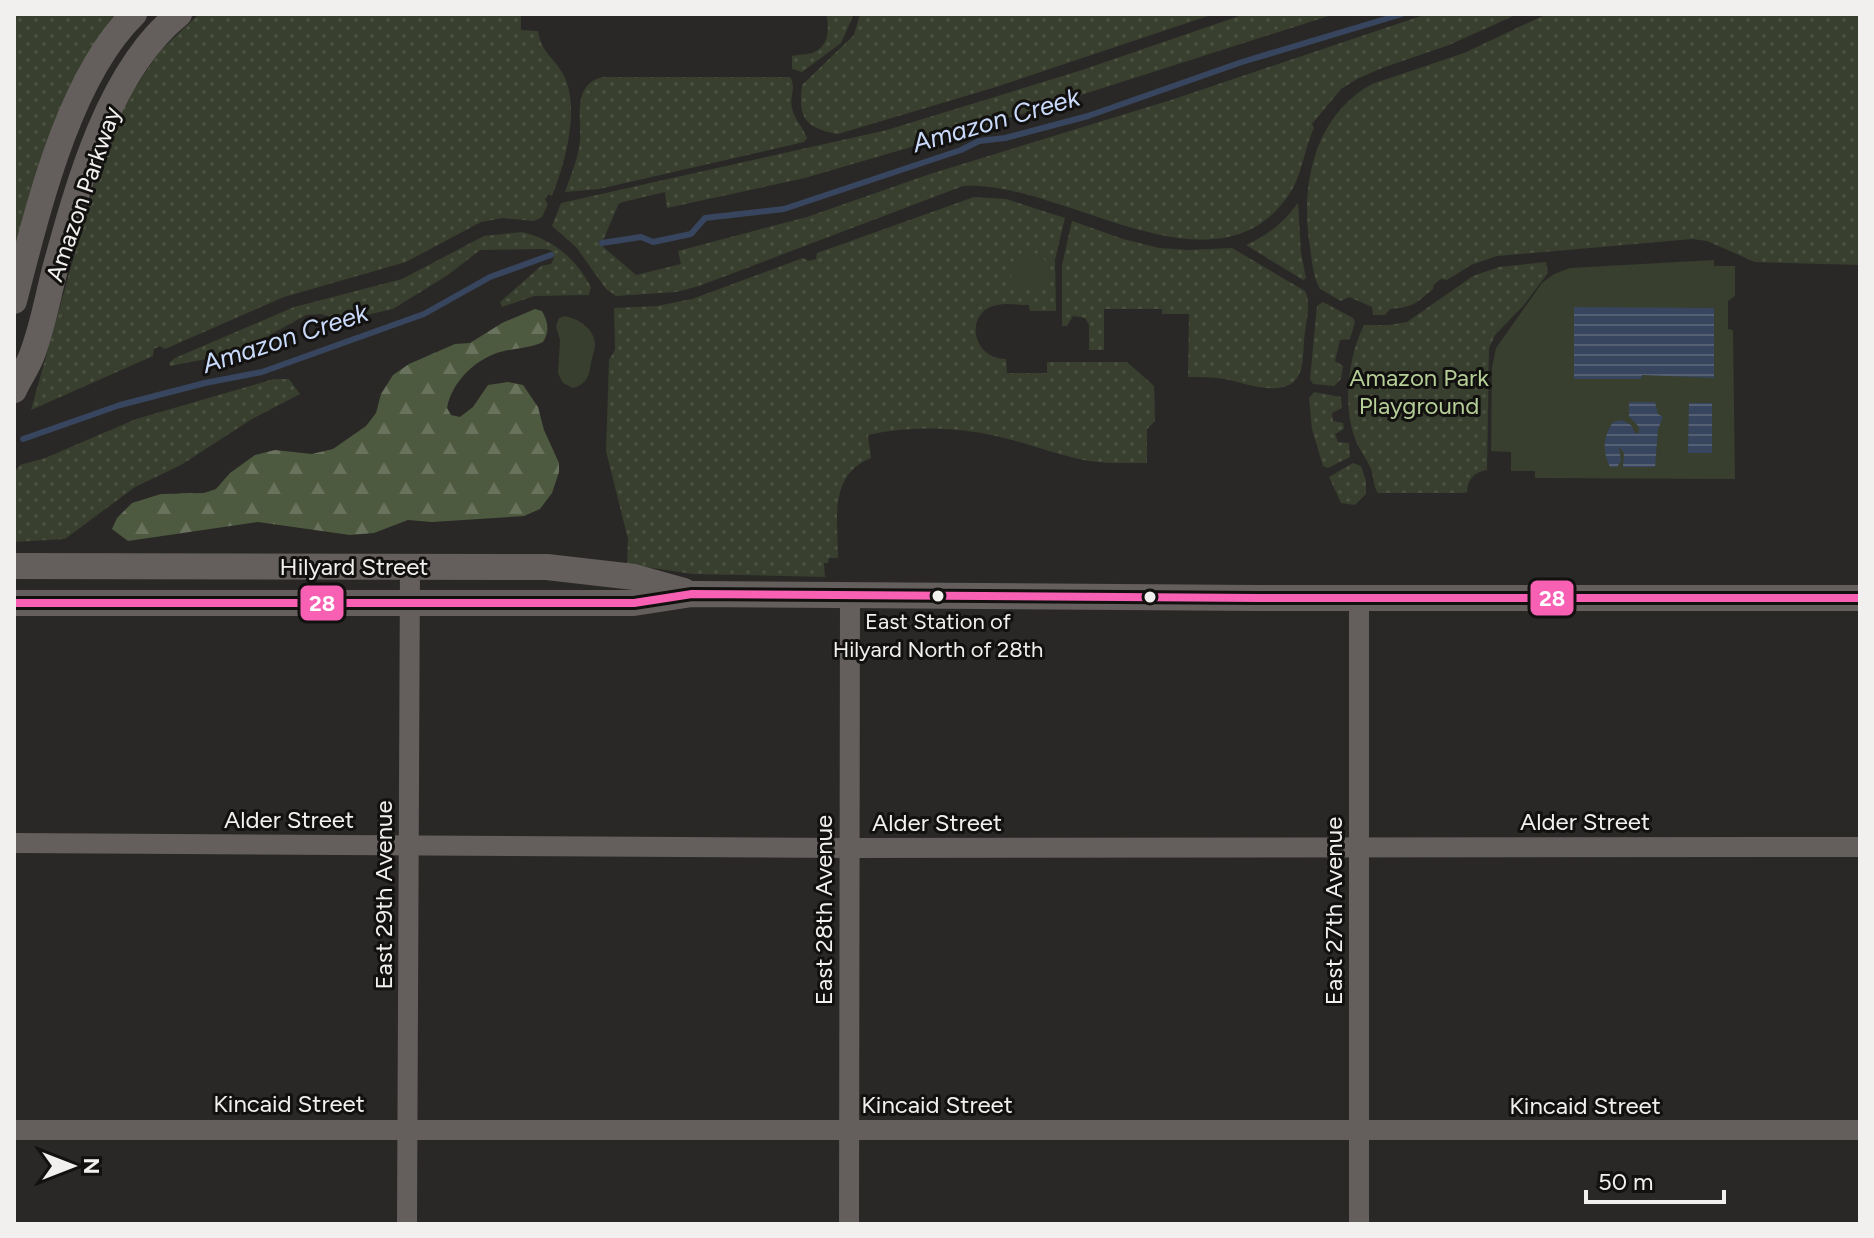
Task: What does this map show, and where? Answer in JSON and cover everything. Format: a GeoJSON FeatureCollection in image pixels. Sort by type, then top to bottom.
{"type":"FeatureCollection","features":[{"type":"Feature","properties":{"kind":"main road","name":"Amazon Parkway"},"geometry":{"type":"LineString","coordinates":[[14,301],[69,120],[87,79],[124,23],[134,14]]}},
{"type":"Feature","properties":{"kind":"main road","name":"Amazon Parkway"},"geometry":{"type":"LineString","coordinates":[[14,390],[33,352],[56,265],[106,116],[143,53],[179,14]]}},
{"type":"Feature","properties":{"kind":"main road","name":"Hilyard Street"},"geometry":{"type":"LineString","coordinates":[[14,566],[547,567],[634,577],[692,594]]}},
{"type":"Feature","properties":{"kind":"main road","name":"Hilyard Street"},"geometry":{"type":"LineString","coordinates":[[14,603],[634,603],[692,594],[1860,598]]}},
{"type":"Feature","properties":{"kind":"street","name":"East 29th Avenue"},"geometry":{"type":"LineString","coordinates":[[407,1224],[410,566]]}},
{"type":"Feature","properties":{"kind":"street","name":"East 28th Avenue"},"geometry":{"type":"LineString","coordinates":[[849,1224],[850,596]]}},
{"type":"Feature","properties":{"kind":"street","name":"East 27th Avenue"},"geometry":{"type":"LineString","coordinates":[[1359,598],[1359,1224]]}},
{"type":"Feature","properties":{"kind":"street","name":"Alder Street"},"geometry":{"type":"LineString","coordinates":[[14,843],[849,848],[1860,847]]}},
{"type":"Feature","properties":{"kind":"street","name":"Kincaid Street"},"geometry":{"type":"LineString","coordinates":[[14,1130],[1860,1130]]}},
{"type":"Feature","properties":{"kind":"green space"},"geometry":{"type":"Polygon","coordinates":[[[14,14],[120,14],[14,265],[14,14]]]}},
{"type":"Feature","properties":{"kind":"green space"},"geometry":{"type":"Polygon","coordinates":[[[199,14],[521,14],[521,30],[538,31],[542,45],[563,74],[571,102],[569,135],[552,196],[548,194],[545,200],[548,204],[542,217],[534,221],[503,218],[481,222],[406,262],[284,297],[165,349],[160,346],[154,349],[153,356],[31,410],[105,145],[128,98],[160,51],[199,14]]]}},
{"type":"Feature","properties":{"kind":"green space"},"geometry":{"type":"Polygon","coordinates":[[[826,14],[854,14],[841,43],[802,72],[792,69],[792,56],[812,53],[825,42],[828,31],[826,14]]]}},
{"type":"Feature","properties":{"kind":"green space"},"geometry":{"type":"Polygon","coordinates":[[[860,14],[1214,14],[996,87],[838,134],[827,132],[806,120],[801,106],[802,85],[854,35],[860,14]]]}},
{"type":"Feature","properties":{"kind":"green space"},"geometry":{"type":"Polygon","coordinates":[[[1245,14],[1335,14],[993,123],[805,178],[667,208],[665,192],[619,203],[601,245],[636,275],[681,264],[678,251],[807,217],[930,174],[1171,100],[1427,14],[1518,14],[1449,45],[1382,68],[1341,89],[1312,124],[1314,128],[1300,172],[1288,196],[1257,226],[1220,239],[1178,238],[1002,189],[963,186],[699,286],[676,292],[616,296],[606,289],[576,247],[552,226],[561,203],[887,130],[1082,70],[1245,14]]]}},
{"type":"Feature","properties":{"kind":"green space"},"geometry":{"type":"Polygon","coordinates":[[[1547,14],[1860,14],[1860,265],[1755,262],[1707,241],[1692,239],[1497,256],[1471,265],[1447,280],[1441,279],[1418,301],[1390,309],[1385,315],[1373,315],[1372,307],[1349,297],[1341,301],[1320,289],[1312,263],[1307,200],[1316,154],[1336,114],[1372,84],[1464,53],[1547,14]]]}},
{"type":"Feature","properties":{"kind":"green space"},"geometry":{"type":"Polygon","coordinates":[[[603,77],[790,77],[793,112],[807,138],[804,142],[599,189],[565,192],[579,149],[582,96],[592,81],[603,77]]]}},
{"type":"Feature","properties":{"kind":"green space"},"geometry":{"type":"Polygon","coordinates":[[[974,197],[1006,199],[1065,218],[1055,260],[1056,311],[1030,311],[1029,305],[1009,304],[986,309],[976,325],[979,343],[994,357],[1006,359],[1007,373],[1047,373],[1047,362],[1127,362],[1154,386],[1155,421],[1147,429],[1147,463],[1088,461],[1017,441],[956,430],[903,430],[868,435],[871,458],[848,476],[838,500],[838,558],[829,558],[828,563],[824,563],[825,577],[692,574],[627,564],[628,539],[606,451],[609,360],[615,350],[614,308],[657,306],[692,299],[803,258],[809,261],[816,259],[817,253],[974,197]]]}},
{"type":"Feature","properties":{"kind":"green space"},"geometry":{"type":"Polygon","coordinates":[[[1298,203],[1306,278],[1303,280],[1246,245],[1275,228],[1298,203]]]}},
{"type":"Feature","properties":{"kind":"green space"},"geometry":{"type":"Polygon","coordinates":[[[1072,221],[1159,248],[1232,248],[1305,291],[1308,315],[1302,365],[1297,378],[1290,384],[1272,388],[1220,378],[1188,377],[1189,314],[1162,314],[1162,309],[1104,309],[1104,350],[1089,350],[1089,325],[1085,318],[1073,316],[1067,326],[1062,326],[1062,265],[1072,221]]]}},
{"type":"Feature","properties":{"kind":"green space"},"geometry":{"type":"Polygon","coordinates":[[[522,232],[554,245],[571,259],[591,287],[589,295],[534,296],[502,307],[500,302],[541,266],[551,264],[554,258],[552,251],[480,250],[448,275],[393,309],[344,320],[320,314],[306,315],[237,353],[170,366],[169,363],[175,358],[294,307],[402,279],[484,236],[522,232]]]}},
{"type":"Feature","properties":{"kind":"green space"},"geometry":{"type":"Polygon","coordinates":[[[1031,252],[1045,260],[1049,287],[1011,287],[1012,262],[1019,255],[1031,252]]]}},
{"type":"Feature","properties":{"kind":"green space"},"geometry":{"type":"Polygon","coordinates":[[[1714,260],[1714,266],[1735,266],[1735,296],[1728,301],[1728,329],[1733,330],[1735,479],[1535,478],[1535,471],[1511,471],[1511,452],[1491,451],[1492,367],[1496,348],[1542,283],[1570,268],[1714,260]]]}},
{"type":"Feature","properties":{"kind":"green space","name":"Amazon Park Playground"},"geometry":{"type":"Polygon","coordinates":[[[1546,262],[1548,273],[1523,306],[1495,335],[1489,348],[1487,470],[1472,477],[1467,492],[1463,493],[1378,493],[1371,469],[1356,441],[1349,413],[1351,367],[1364,325],[1407,322],[1473,276],[1499,267],[1546,262]]]}},
{"type":"Feature","properties":{"kind":"green space"},"geometry":{"type":"Polygon","coordinates":[[[1323,302],[1355,322],[1350,339],[1340,340],[1335,361],[1343,366],[1341,379],[1334,386],[1313,384],[1310,379],[1317,306],[1323,302]]]}},
{"type":"Feature","properties":{"kind":"green space"},"geometry":{"type":"Polygon","coordinates":[[[535,309],[542,311],[547,323],[543,342],[494,354],[475,365],[454,389],[447,408],[451,415],[460,417],[473,407],[488,385],[508,382],[523,385],[538,407],[544,430],[559,463],[552,493],[540,509],[524,516],[432,522],[408,520],[374,533],[350,535],[258,522],[128,541],[112,529],[117,518],[132,503],[161,494],[204,493],[216,489],[230,473],[255,455],[275,450],[312,454],[333,449],[366,426],[376,413],[381,394],[393,375],[409,364],[455,344],[470,343],[502,323],[535,309]]]}},
{"type":"Feature","properties":{"kind":"green space"},"geometry":{"type":"Polygon","coordinates":[[[565,316],[585,326],[592,334],[595,345],[588,377],[573,388],[563,383],[558,373],[560,340],[556,326],[559,318],[565,316]]]}},
{"type":"Feature","properties":{"kind":"green space"},"geometry":{"type":"Polygon","coordinates":[[[274,379],[289,379],[300,394],[252,419],[181,465],[135,487],[65,539],[14,542],[14,473],[20,465],[45,458],[136,419],[274,379]]]}},
{"type":"Feature","properties":{"kind":"green space"},"geometry":{"type":"Polygon","coordinates":[[[1314,392],[1341,397],[1342,408],[1332,413],[1333,421],[1343,423],[1344,429],[1335,434],[1338,442],[1349,443],[1350,457],[1328,468],[1323,466],[1312,429],[1309,398],[1314,392]]]}},
{"type":"Feature","properties":{"kind":"green space"},"geometry":{"type":"Polygon","coordinates":[[[1353,463],[1361,466],[1366,481],[1366,494],[1355,505],[1341,503],[1329,477],[1353,463]]]}},
{"type":"Feature","properties":{"kind":"water"},"geometry":{"type":"Polygon","coordinates":[[[1574,307],[1714,308],[1714,378],[1642,375],[1641,379],[1574,379],[1574,307]]]}},
{"type":"Feature","properties":{"kind":"water"},"geometry":{"type":"Polygon","coordinates":[[[1629,402],[1655,402],[1658,414],[1663,417],[1658,429],[1655,467],[1623,467],[1624,453],[1619,447],[1621,461],[1617,467],[1610,467],[1607,461],[1605,444],[1613,422],[1622,420],[1631,425],[1635,433],[1639,433],[1639,427],[1629,416],[1629,402]]]}},
{"type":"Feature","properties":{"kind":"water"},"geometry":{"type":"Polygon","coordinates":[[[1689,403],[1712,403],[1712,453],[1688,453],[1689,403]]]}},
{"type":"Feature","properties":{"kind":"waterway","name":"Amazon Creek"},"geometry":{"type":"LineString","coordinates":[[602,243],[641,237],[653,242],[691,234],[705,218],[784,209],[961,150],[979,141],[1005,138],[1088,116],[1242,62],[1402,14]]}},
{"type":"Feature","properties":{"kind":"waterway","name":"Amazon Creek"},"geometry":{"type":"LineString","coordinates":[[23,439],[120,405],[262,372],[424,314],[490,277],[551,255]]}},
{"type":"Feature","properties":{"kind":"transit line","name":"28"},"geometry":{"type":"LineString","coordinates":[[14,603],[634,603],[692,594],[1860,598]]}},
{"type":"Feature","properties":{"kind":"place","name":"East Station of Hilyard North of 28th"},"geometry":{"type":"Point","coordinates":[938,596]}}]}
